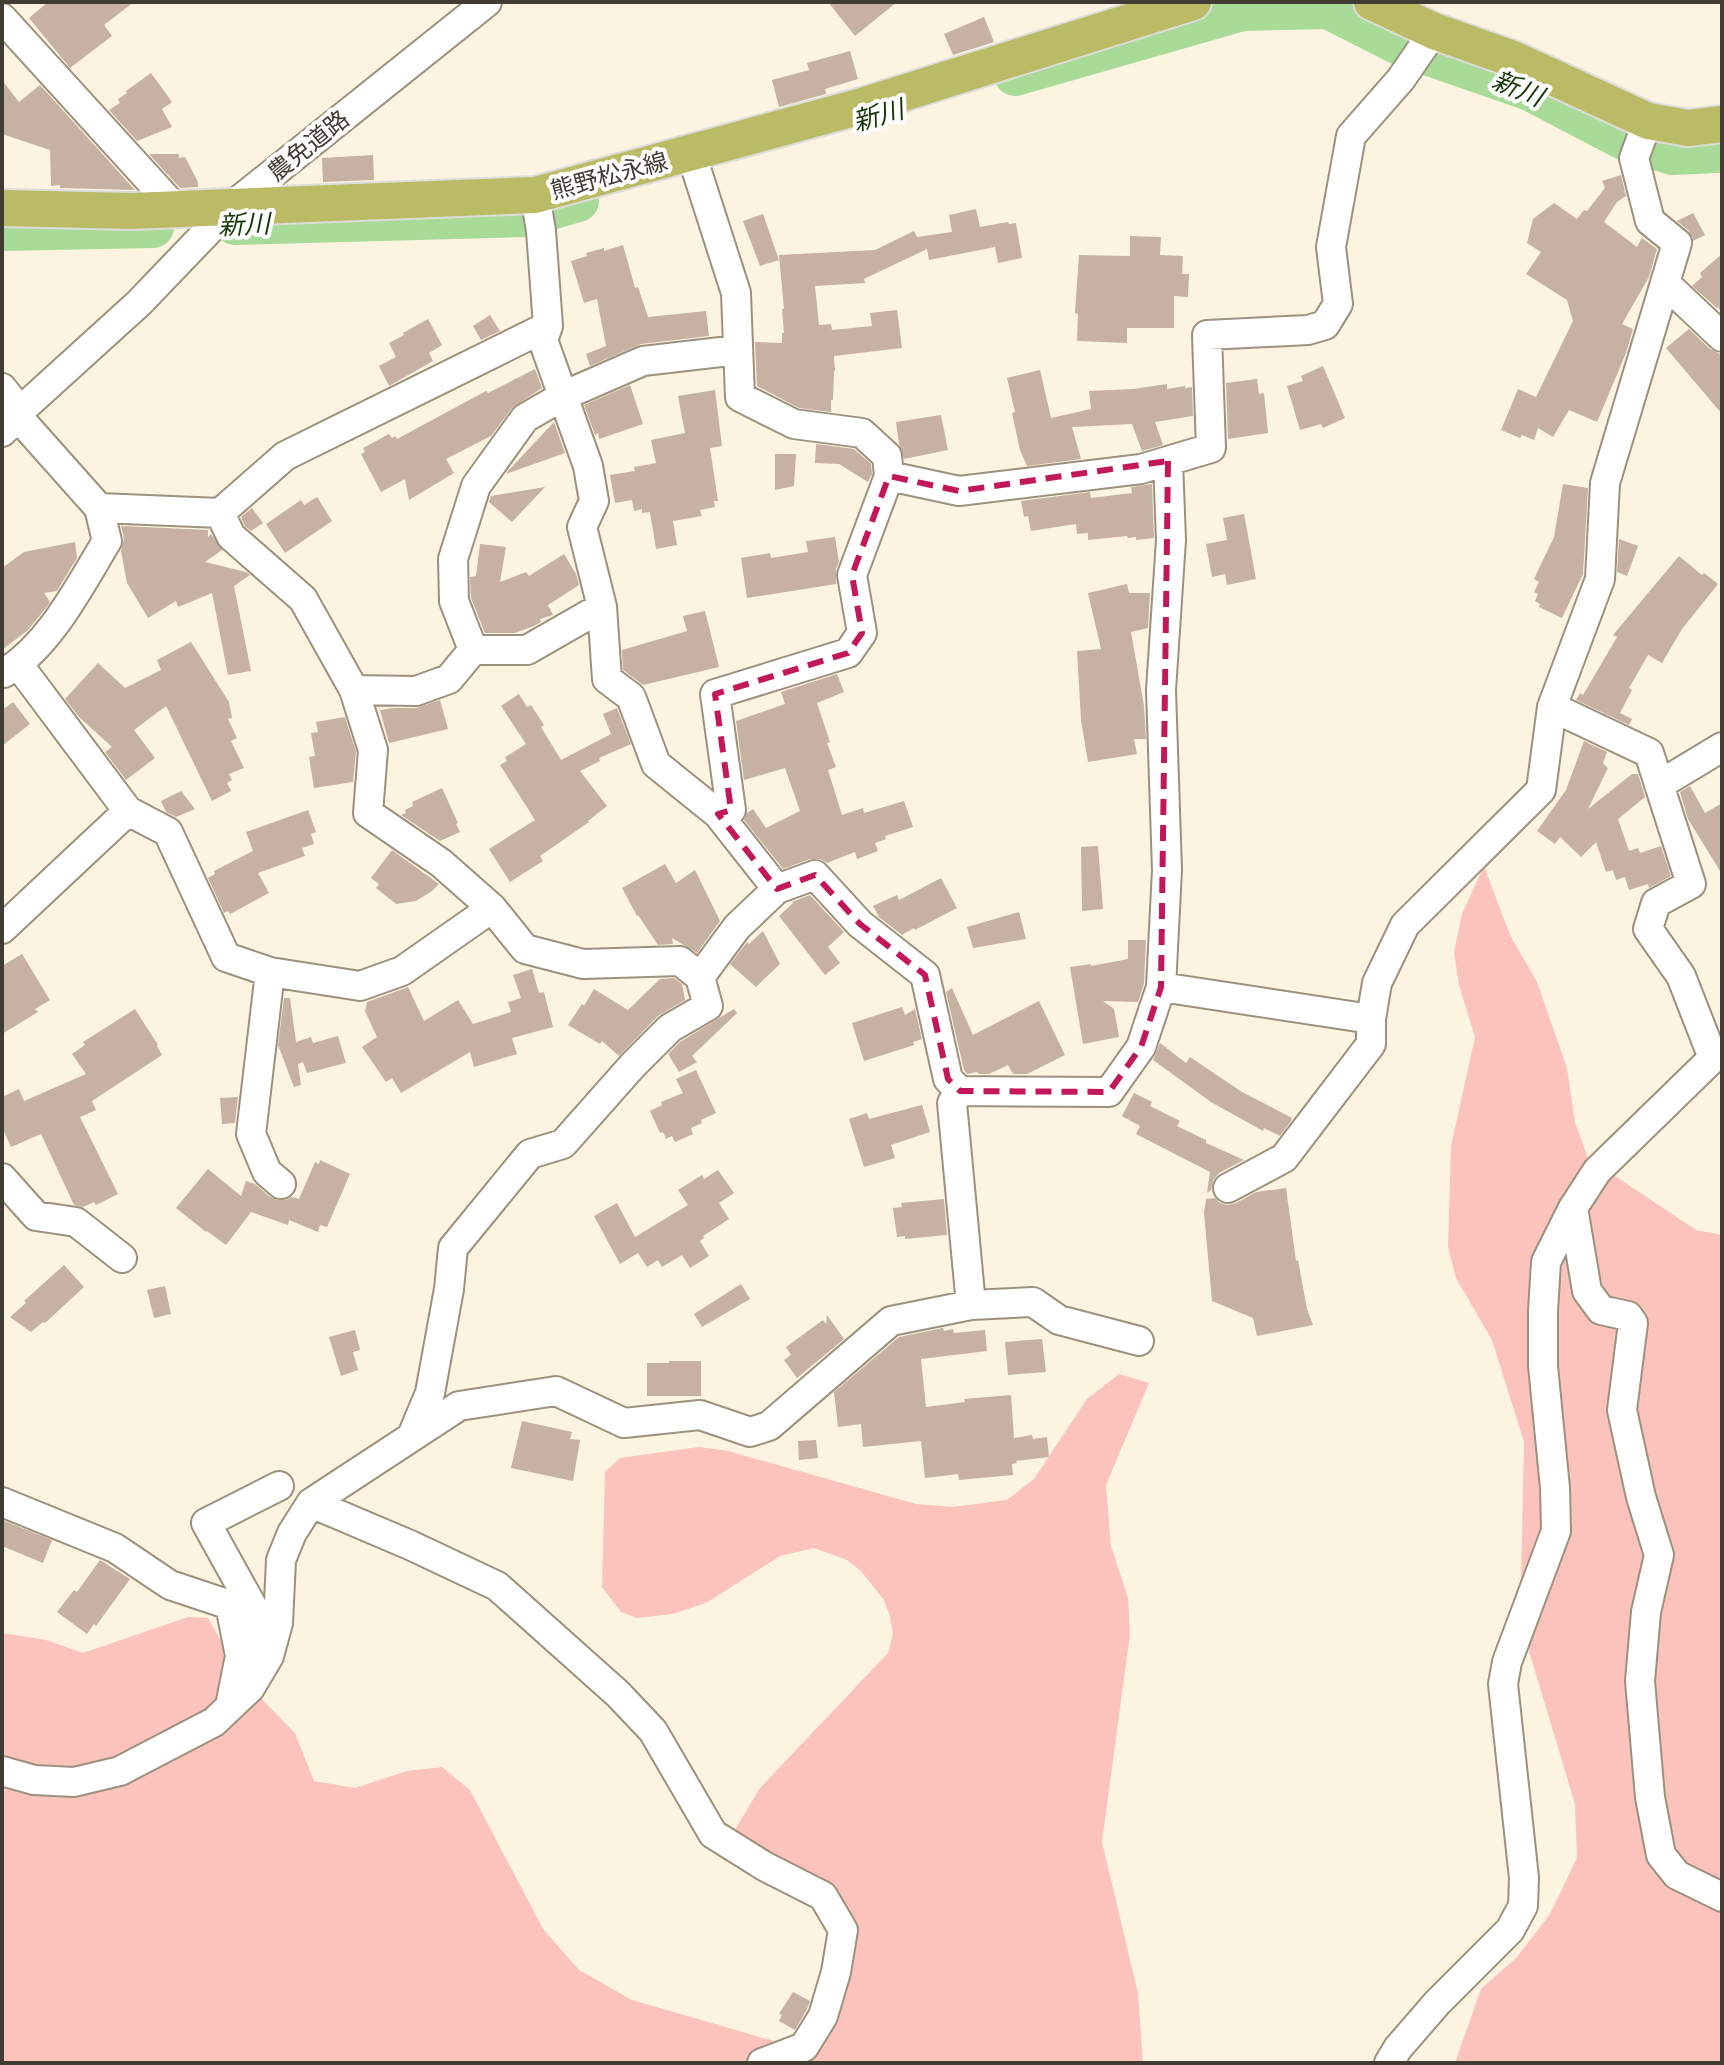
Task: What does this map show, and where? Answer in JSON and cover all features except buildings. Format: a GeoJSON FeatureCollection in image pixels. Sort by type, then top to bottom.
{"type":"FeatureCollection","features":[{"type":"Feature","properties":{"kind":"main road","name":"熊野松永線"},"geometry":{"type":"LineString","coordinates":[[2,208],[538,211],[691,153],[862,106],[1193,2]]}},
{"type":"Feature","properties":{"kind":"main road"},"geometry":{"type":"LineString","coordinates":[[1372,2],[1434,31],[1513,59],[1648,121],[1688,128],[1722,124]]}},
{"type":"Feature","properties":{"kind":"street","name":"農免道路"},"geometry":{"type":"LineString","coordinates":[[13,420],[139,303],[227,211],[487,2]]}},
{"type":"Feature","properties":{"kind":"street"},"geometry":{"type":"LineString","coordinates":[[2,18],[175,208]]}},
{"type":"Feature","properties":{"kind":"street"},"geometry":{"type":"LineString","coordinates":[[889,476],[959,491],[1141,469],[1211,448],[1207,335],[1308,330],[1325,325],[1338,304],[1331,247],[1351,136],[1401,79],[1434,31]]}},
{"type":"Feature","properties":{"kind":"street"},"geometry":{"type":"LineString","coordinates":[[1228,1188],[1284,1158],[1371,1044],[1371,1019],[1377,983],[1405,925],[1541,790],[1552,707],[1600,579],[1605,483],[1677,243],[1650,221],[1634,158],[1648,121]]}},
{"type":"Feature","properties":{"kind":"street"},"geometry":{"type":"LineString","coordinates":[[691,153],[736,293],[740,397],[794,424],[862,433],[887,456],[889,476],[852,575],[862,633],[848,653],[715,694],[731,810],[718,814]]}},
{"type":"Feature","properties":{"kind":"street"},"geometry":{"type":"LineString","coordinates":[[538,211],[548,326],[543,340],[588,466],[594,501],[582,527],[602,607],[607,679],[631,697],[656,764],[718,814],[777,889]]}},
{"type":"Feature","properties":{"kind":"street"},"geometry":{"type":"LineString","coordinates":[[1665,283],[1722,337]]}},
{"type":"Feature","properties":{"kind":"street"},"geometry":{"type":"LineString","coordinates":[[99,508],[220,513],[285,456],[548,326]]}},
{"type":"Feature","properties":{"kind":"street"},"geometry":{"type":"LineString","coordinates":[[473,650],[454,601],[453,559],[476,486],[525,418],[563,396],[643,361],[738,350]]}},
{"type":"Feature","properties":{"kind":"street"},"geometry":{"type":"LineString","coordinates":[[2,388],[13,420],[99,508],[107,541],[62,616],[10,669],[128,811],[168,832],[226,957],[270,972],[360,986],[402,971],[492,908]]}},
{"type":"Feature","properties":{"kind":"street"},"geometry":{"type":"LineString","coordinates":[[700,977],[737,927],[777,889],[815,875],[860,924],[925,975],[948,1079],[960,1091],[1109,1092],[1141,1047],[1161,987],[1167,870],[1161,690],[1171,540],[1168,461]]}},
{"type":"Feature","properties":{"kind":"street"},"geometry":{"type":"LineString","coordinates":[[220,513],[231,536],[303,599],[354,690],[373,750],[368,813],[441,863],[492,908],[525,949],[583,964],[680,961],[700,977],[708,1006],[670,1028],[563,1144],[530,1154],[453,1248],[449,1289],[430,1393],[412,1436]]}},
{"type":"Feature","properties":{"kind":"street"},"geometry":{"type":"LineString","coordinates":[[473,650],[527,650],[602,607]]}},
{"type":"Feature","properties":{"kind":"street"},"geometry":{"type":"LineString","coordinates":[[354,690],[416,691],[449,679],[473,650]]}},
{"type":"Feature","properties":{"kind":"street"},"geometry":{"type":"LineString","coordinates":[[1389,2063],[1437,2003],[1510,1930],[1523,1906],[1524,1878],[1503,1684],[1507,1662],[1556,1531],[1543,1366],[1546,1262],[1573,1208],[1597,1171],[1713,1058],[1681,976],[1648,929],[1656,903],[1691,884],[1649,753],[1552,707]]}},
{"type":"Feature","properties":{"kind":"street"},"geometry":{"type":"LineString","coordinates":[[1659,785],[1722,747]]}},
{"type":"Feature","properties":{"kind":"street"},"geometry":{"type":"LineString","coordinates":[[2,929],[128,811]]}},
{"type":"Feature","properties":{"kind":"street"},"geometry":{"type":"LineString","coordinates":[[270,972],[251,1134],[267,1172],[281,1184]]}},
{"type":"Feature","properties":{"kind":"street"},"geometry":{"type":"LineString","coordinates":[[1161,987],[1371,1019]]}},
{"type":"Feature","properties":{"kind":"street"},"geometry":{"type":"LineString","coordinates":[[960,1091],[952,1103],[971,1305]]}},
{"type":"Feature","properties":{"kind":"street"},"geometry":{"type":"LineString","coordinates":[[2,1178],[36,1216],[76,1222],[122,1258]]}},
{"type":"Feature","properties":{"kind":"street"},"geometry":{"type":"LineString","coordinates":[[1573,1208],[1587,1291],[1601,1310],[1628,1316],[1633,1323],[1622,1410],[1641,1497],[1659,1555],[1646,1612],[1640,1681],[1650,1797],[1661,1855],[1677,1875],[1722,1897]]}},
{"type":"Feature","properties":{"kind":"street"},"geometry":{"type":"LineString","coordinates":[[2,1771],[34,1780],[74,1782],[120,1771],[214,1722],[250,1688],[269,1656],[278,1623],[281,1560],[292,1533],[311,1503],[459,1406],[556,1391],[624,1423],[700,1415],[750,1432],[769,1426],[891,1321],[971,1305],[1033,1302],[1059,1320],[1139,1341]]}},
{"type":"Feature","properties":{"kind":"street"},"geometry":{"type":"LineString","coordinates":[[230,1707],[240,1656],[256,1613],[206,1523],[279,1486]]}},
{"type":"Feature","properties":{"kind":"street"},"geometry":{"type":"LineString","coordinates":[[2,1502],[115,1548],[170,1585],[230,1605],[240,1656]]}},
{"type":"Feature","properties":{"kind":"street"},"geometry":{"type":"LineString","coordinates":[[311,1503],[497,1586],[618,1694],[653,1731],[713,1834],[764,1866],[823,1896],[843,1930],[836,1972],[823,2016],[804,2047],[762,2063]]}},
{"type":"Feature","properties":{"kind":"highlighted area"},"geometry":{"type":"Polygon","coordinates":[[[1168,461],[1161,987],[1141,1047],[1109,1092],[960,1091],[948,1079],[925,975],[860,924],[815,875],[777,889],[718,814],[731,810],[715,694],[848,653],[862,633],[852,575],[889,476],[959,491],[1168,461]]]}},
{"type":"Feature","properties":{"kind":"shaded area"},"geometry":{"type":"Polygon","coordinates":[[[1484,866],[1510,935],[1537,982],[1567,1068],[1575,1123],[1588,1158],[1696,1230],[1722,1235],[1722,2063],[1455,2063],[1481,1989],[1517,1957],[1550,1914],[1577,1858],[1575,1804],[1529,1651],[1521,1582],[1524,1442],[1492,1340],[1456,1278],[1448,1247],[1451,1146],[1475,1037],[1459,985],[1454,952],[1462,914],[1484,866]]]}},
{"type":"Feature","properties":{"kind":"shaded area"},"geometry":{"type":"Polygon","coordinates":[[[1119,1374],[1149,1383],[1106,1485],[1111,1546],[1128,1598],[1130,1634],[1102,1842],[1138,1993],[1143,2063],[2,2063],[2,1633],[46,1640],[83,1653],[188,1617],[208,1618],[244,1681],[295,1733],[314,1781],[355,1788],[407,1771],[442,1767],[470,1790],[543,1929],[579,1970],[632,2000],[798,2048],[851,1937],[733,1833],[760,1788],[888,1653],[893,1634],[890,1617],[884,1600],[861,1571],[847,1560],[814,1548],[780,1556],[706,1603],[672,1614],[637,1618],[621,1612],[602,1587],[605,1472],[620,1458],[699,1447],[728,1451],[916,1504],[952,1507],[1007,1500],[1034,1479],[1087,1399],[1119,1374]]]}},
{"type":"Feature","properties":{"kind":"waterway","name":"新川"},"geometry":{"type":"LineString","coordinates":[[1015,75],[1242,10],[1328,8],[1403,46],[1530,90],[1626,140],[1673,154],[1722,150]]}},
{"type":"Feature","properties":{"kind":"waterway","name":"新川"},"geometry":{"type":"LineString","coordinates":[[235,224],[525,216],[578,201]]}},
{"type":"Feature","properties":{"kind":"waterway","name":"新川"},"geometry":{"type":"LineString","coordinates":[[2,230],[153,227]]}}]}
